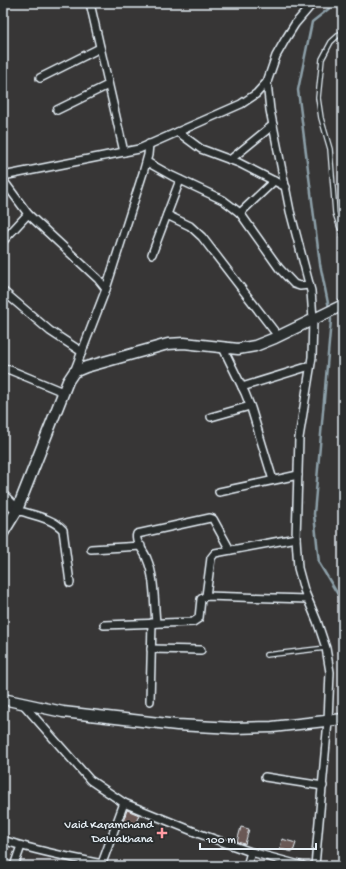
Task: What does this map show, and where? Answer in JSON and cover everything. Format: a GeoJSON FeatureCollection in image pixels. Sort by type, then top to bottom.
{"type":"FeatureCollection","features":[{"type":"Feature","properties":{"kind":"street"},"geometry":{"type":"LineString","coordinates":[[90,3],[124,152]]}},
{"type":"Feature","properties":{"kind":"street"},"geometry":{"type":"LineString","coordinates":[[3,176],[139,148],[242,104],[256,94],[267,82],[276,56],[285,40],[295,24],[313,3]]}},
{"type":"Feature","properties":{"kind":"street"},"geometry":{"type":"LineString","coordinates":[[40,78],[100,48]]}},
{"type":"Feature","properties":{"kind":"street"},"geometry":{"type":"LineString","coordinates":[[267,82],[273,125],[316,318],[299,438],[296,538],[298,568],[304,590],[326,648],[330,672],[323,786],[315,866]]}},
{"type":"Feature","properties":{"kind":"street"},"geometry":{"type":"LineString","coordinates":[[57,110],[108,86]]}},
{"type":"Feature","properties":{"kind":"street"},"geometry":{"type":"LineString","coordinates":[[230,160],[273,125]]}},
{"type":"Feature","properties":{"kind":"street"},"geometry":{"type":"LineString","coordinates":[[178,132],[201,149],[230,160],[286,187]]}},
{"type":"Feature","properties":{"kind":"street"},"geometry":{"type":"LineString","coordinates":[[3,533],[17,510],[63,392],[74,372],[106,289],[147,162],[149,144]]}},
{"type":"Feature","properties":{"kind":"street"},"geometry":{"type":"LineString","coordinates":[[147,162],[180,180],[223,200],[240,213],[279,268],[294,284],[300,286],[309,284]]}},
{"type":"Feature","properties":{"kind":"street"},"geometry":{"type":"LineString","coordinates":[[3,180],[28,214],[106,289]]}},
{"type":"Feature","properties":{"kind":"street"},"geometry":{"type":"LineString","coordinates":[[152,254],[180,180]]}},
{"type":"Feature","properties":{"kind":"street"},"geometry":{"type":"LineString","coordinates":[[240,213],[274,181]]}},
{"type":"Feature","properties":{"kind":"street"},"geometry":{"type":"LineString","coordinates":[[3,241],[28,214]]}},
{"type":"Feature","properties":{"kind":"street"},"geometry":{"type":"LineString","coordinates":[[167,215],[190,226],[202,237],[278,336]]}},
{"type":"Feature","properties":{"kind":"street"},"geometry":{"type":"LineString","coordinates":[[3,291],[50,331],[82,352]]}},
{"type":"Feature","properties":{"kind":"street"},"geometry":{"type":"LineString","coordinates":[[74,372],[86,367],[168,344],[184,343],[238,349],[255,346],[341,306]]}},
{"type":"Feature","properties":{"kind":"street"},"geometry":{"type":"LineString","coordinates":[[223,348],[250,406],[273,480]]}},
{"type":"Feature","properties":{"kind":"street"},"geometry":{"type":"LineString","coordinates":[[242,387],[310,366]]}},
{"type":"Feature","properties":{"kind":"street"},"geometry":{"type":"LineString","coordinates":[[3,369],[10,370],[63,392]]}},
{"type":"Feature","properties":{"kind":"street"},"geometry":{"type":"LineString","coordinates":[[211,417],[250,406]]}},
{"type":"Feature","properties":{"kind":"street"},"geometry":{"type":"LineString","coordinates":[[219,492],[298,475]]}},
{"type":"Feature","properties":{"kind":"street"},"geometry":{"type":"LineString","coordinates":[[3,496],[17,510],[53,522],[63,530],[70,583]]}},
{"type":"Feature","properties":{"kind":"street"},"geometry":{"type":"LineString","coordinates":[[150,701],[154,623],[151,569],[136,537],[139,533],[210,518],[213,519],[230,550]]}},
{"type":"Feature","properties":{"kind":"street"},"geometry":{"type":"LineString","coordinates":[[206,596],[212,555],[218,552],[296,538]]}},
{"type":"Feature","properties":{"kind":"street"},"geometry":{"type":"LineString","coordinates":[[91,549],[140,546]]}},
{"type":"Feature","properties":{"kind":"street"},"geometry":{"type":"LineString","coordinates":[[104,625],[197,621],[200,615],[201,599],[206,596],[308,599]]}},
{"type":"Feature","properties":{"kind":"street"},"geometry":{"type":"LineString","coordinates":[[152,649],[201,650]]}},
{"type":"Feature","properties":{"kind":"street"},"geometry":{"type":"LineString","coordinates":[[3,699],[23,704],[98,716],[184,725],[234,728],[272,727],[342,719]]}},
{"type":"Feature","properties":{"kind":"street"},"geometry":{"type":"LineString","coordinates":[[23,704],[90,780],[124,803],[200,834],[279,863],[303,866]]}},
{"type":"Feature","properties":{"kind":"street"},"geometry":{"type":"LineString","coordinates":[[266,777],[323,786]]}},
{"type":"Feature","properties":{"kind":"street"},"geometry":{"type":"LineString","coordinates":[[3,840],[21,846],[102,865],[124,803]]}},
{"type":"Feature","properties":{"kind":"street"},"geometry":{"type":"LineString","coordinates":[[14,866],[21,846]]}},
{"type":"Feature","properties":{"kind":"street"},"geometry":{"type":"LineString","coordinates":[[247,866],[251,852]]}},
{"type":"Feature","properties":{"kind":"lane"},"geometry":{"type":"LineString","coordinates":[[343,31],[331,42],[322,59],[318,98],[321,118],[330,149],[335,213],[343,237]]}},
{"type":"Feature","properties":{"kind":"lane"},"geometry":{"type":"LineString","coordinates":[[266,655],[326,648]]}},
{"type":"Feature","properties":{"kind":"building"},"geometry":{"type":"Polygon","coordinates":[[[127,810],[139,815],[134,827],[123,822],[127,810]]]}},
{"type":"Feature","properties":{"kind":"building"},"geometry":{"type":"Polygon","coordinates":[[[241,827],[249,829],[245,844],[237,842],[241,827]]]}},
{"type":"Feature","properties":{"kind":"building"},"geometry":{"type":"Polygon","coordinates":[[[282,839],[296,843],[293,852],[280,849],[282,839]]]}},
{"type":"Feature","properties":{"kind":"waterway"},"geometry":{"type":"LineString","coordinates":[[329,308],[320,264],[298,90],[312,22],[336,3]]}},
{"type":"Feature","properties":{"kind":"waterway"},"geometry":{"type":"LineString","coordinates":[[330,313],[331,320],[314,514],[319,563],[343,603]]}},
{"type":"Feature","properties":{"kind":"place","name":"Vaid Karamchand Dawakhana"},"geometry":{"type":"Point","coordinates":[162,833]}}]}
